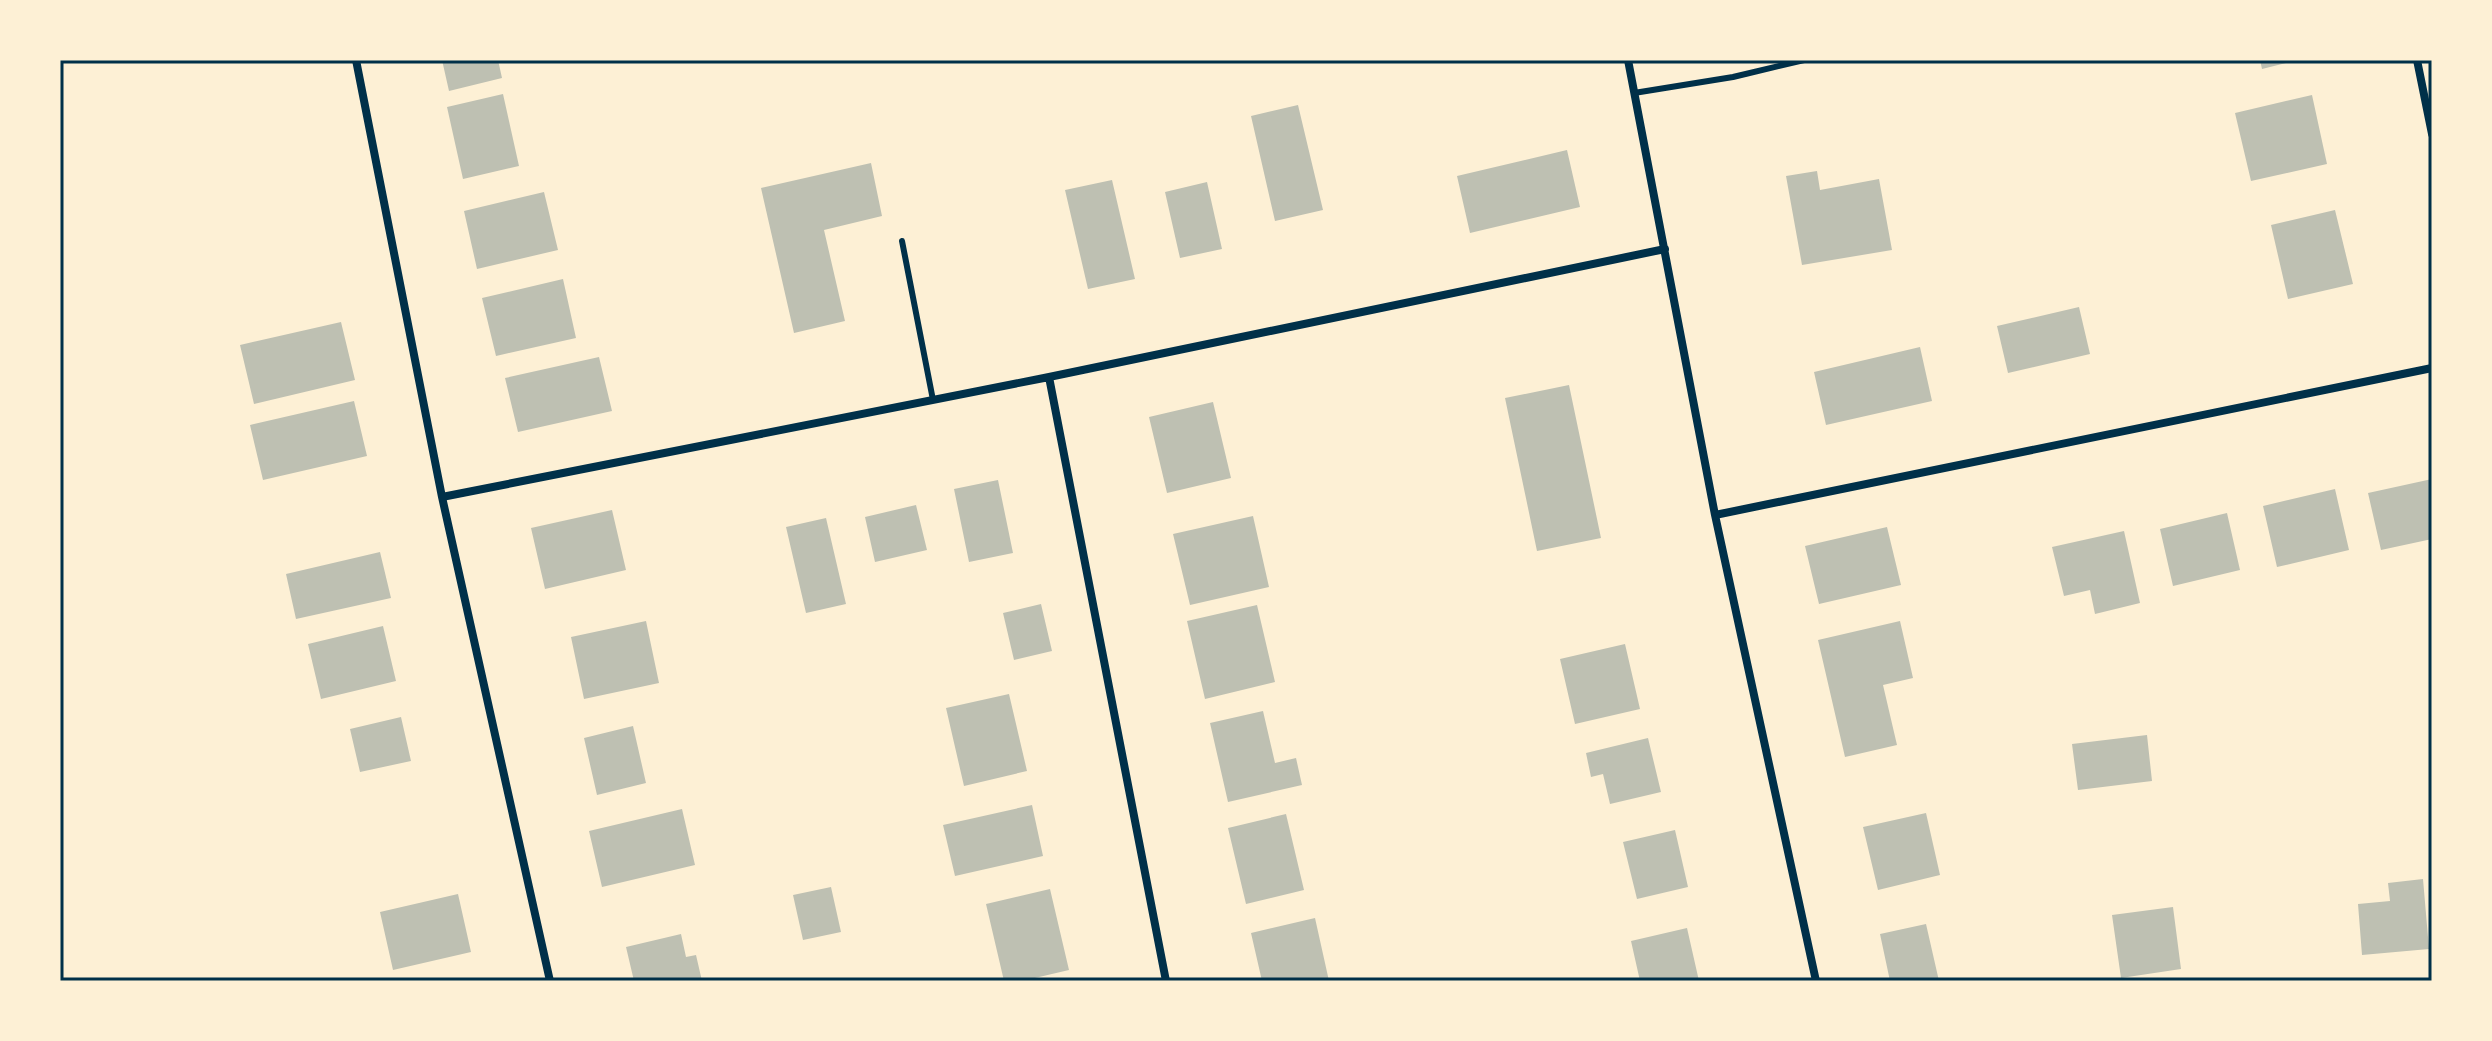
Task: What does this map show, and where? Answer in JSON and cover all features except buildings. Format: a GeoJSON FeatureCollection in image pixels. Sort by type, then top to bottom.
{"type":"FeatureCollection","features":[{"type":"Feature","properties":{"kind":"street"},"geometry":{"type":"LineString","coordinates":[[356,60],[442,497],[550,981]]}},
{"type":"Feature","properties":{"kind":"street"},"geometry":{"type":"LineString","coordinates":[[1628,60],[1715,515],[1816,981]]}},
{"type":"Feature","properties":{"kind":"street"},"geometry":{"type":"LineString","coordinates":[[2417,60],[2432,134]]}},
{"type":"Feature","properties":{"kind":"street"},"geometry":{"type":"LineString","coordinates":[[442,497],[1049,377],[1665,249]]}},
{"type":"Feature","properties":{"kind":"street"},"geometry":{"type":"LineString","coordinates":[[1715,515],[2432,368]]}},
{"type":"Feature","properties":{"kind":"street"},"geometry":{"type":"LineString","coordinates":[[1049,377],[1166,981]]}},
{"type":"Feature","properties":{"kind":"lane"},"geometry":{"type":"LineString","coordinates":[[1634,93],[1733,77],[1804,60]]}},
{"type":"Feature","properties":{"kind":"lane"},"geometry":{"type":"LineString","coordinates":[[902,241],[933,400]]}}]}
